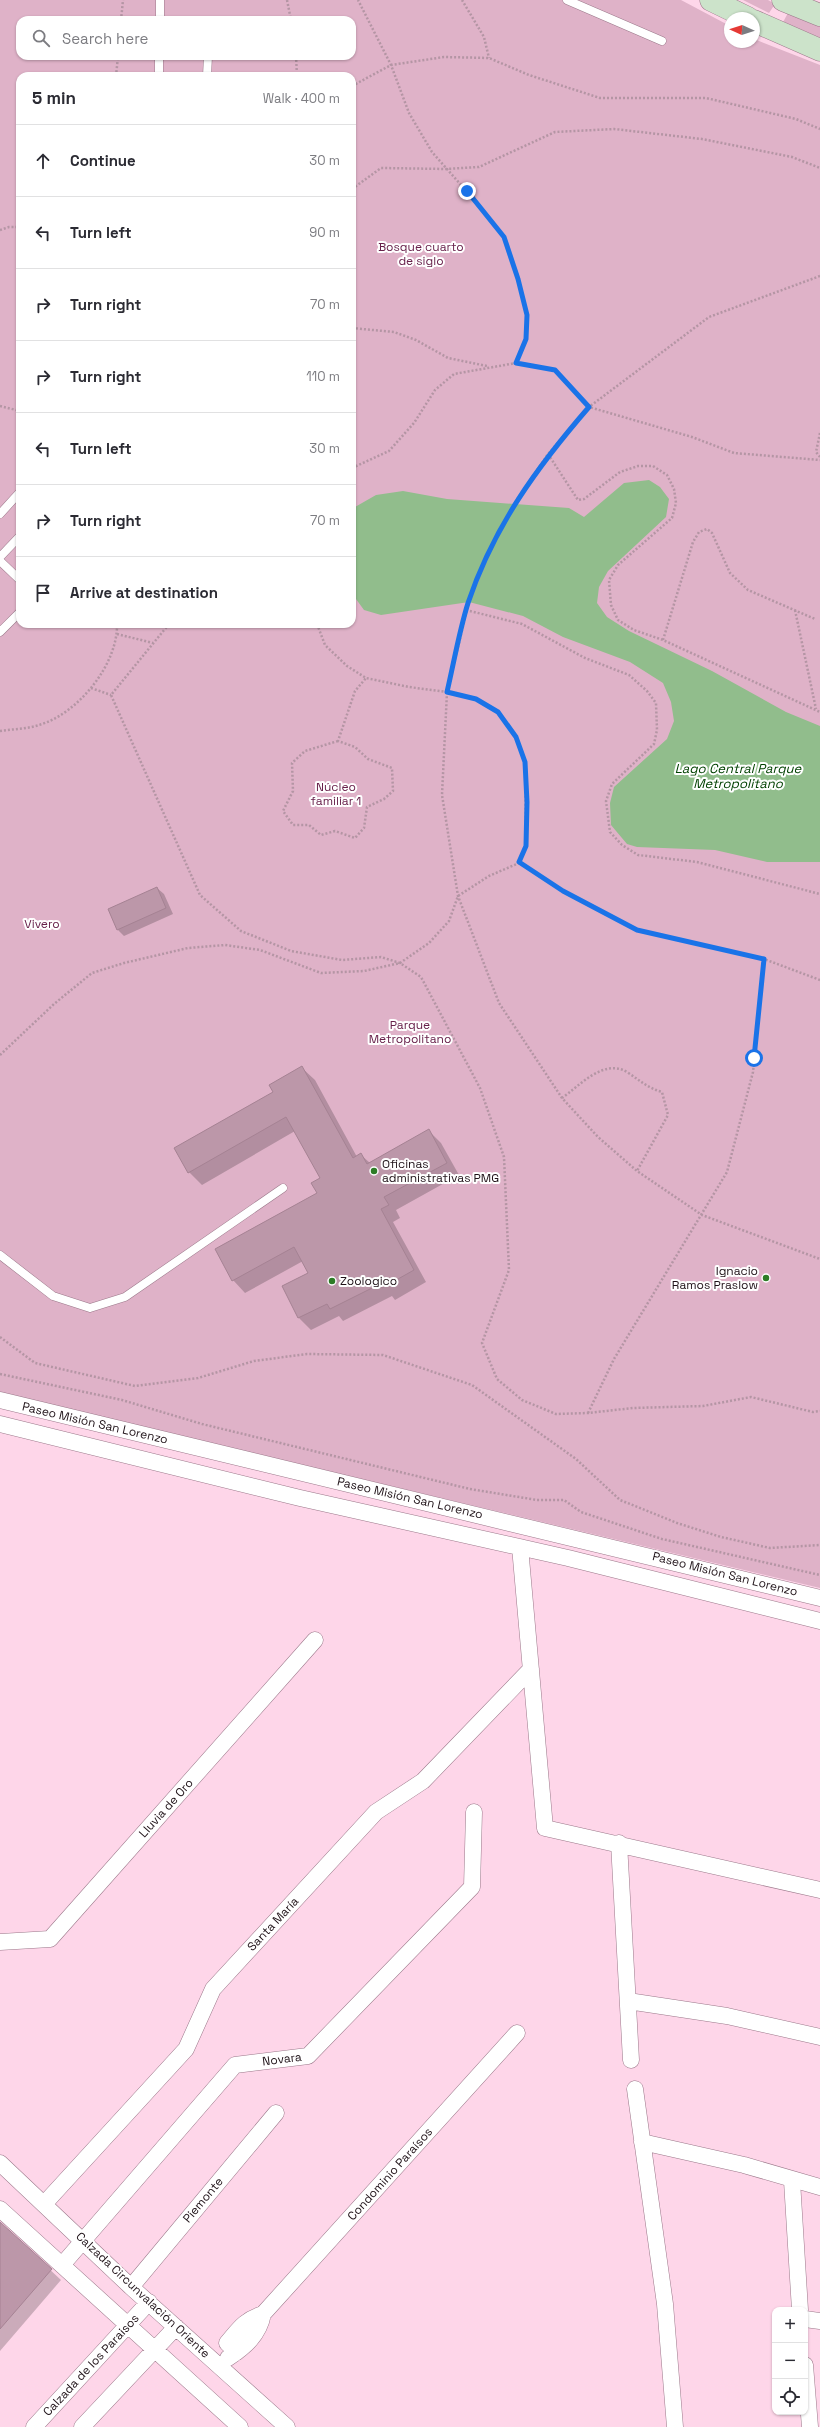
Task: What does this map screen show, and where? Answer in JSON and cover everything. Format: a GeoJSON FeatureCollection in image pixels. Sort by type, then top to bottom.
{"type":"FeatureCollection","features":[{"type":"Feature","properties":{"kind":"street"},"geometry":{"type":"LineString","coordinates":[[711,0],[736,12]]}},
{"type":"Feature","properties":{"kind":"street"},"geometry":{"type":"LineString","coordinates":[[773,30],[785,1],[820,15]]}},
{"type":"Feature","properties":{"kind":"street"},"geometry":{"type":"LineString","coordinates":[[760,24],[820,50]]}},
{"type":"Feature","properties":{"kind":"street","name":"Paseo Misión San Lorenzo"},"geometry":{"type":"LineString","coordinates":[[0,1400],[820,1598]]}},
{"type":"Feature","properties":{"kind":"street","name":"Paseo Misión San Lorenzo"},"geometry":{"type":"LineString","coordinates":[[0,1424],[300,1498],[520,1547],[820,1621]]}},
{"type":"Feature","properties":{"kind":"street"},"geometry":{"type":"LineString","coordinates":[[520,1547],[545,1828],[619,1843],[820,1890]]}},
{"type":"Feature","properties":{"kind":"street","name":"Lluvia de Oro"},"geometry":{"type":"LineString","coordinates":[[0,1942],[50,1939],[315,1640]]}},
{"type":"Feature","properties":{"kind":"street","name":"Santa María"},"geometry":{"type":"LineString","coordinates":[[45,2203],[186,2049],[213,1989],[376,1812],[423,1781],[531,1669]]}},
{"type":"Feature","properties":{"kind":"street","name":"Novara"},"geometry":{"type":"LineString","coordinates":[[62,2265],[234,2065],[308,2056],[472,1887],[474,1812]]}},
{"type":"Feature","properties":{"kind":"street"},"geometry":{"type":"LineString","coordinates":[[619,1843],[631,2060]]}},
{"type":"Feature","properties":{"kind":"street"},"geometry":{"type":"LineString","coordinates":[[628,2001],[727,2016],[820,2037]]}},
{"type":"Feature","properties":{"kind":"street","name":"Condominio Paraísos"},"geometry":{"type":"LineString","coordinates":[[215,2362],[260,2328],[263,2314],[517,2033]]}},
{"type":"Feature","properties":{"kind":"street"},"geometry":{"type":"LineString","coordinates":[[635,2089],[664,2304],[675,2427]]}},
{"type":"Feature","properties":{"kind":"street","name":"Piemonte"},"geometry":{"type":"LineString","coordinates":[[131,2287],[276,2114]]}},
{"type":"Feature","properties":{"kind":"street"},"geometry":{"type":"LineString","coordinates":[[642,2142],[744,2165],[820,2187]]}},
{"type":"Feature","properties":{"kind":"street","name":"Calzada Circunvalación Oriente"},"geometry":{"type":"LineString","coordinates":[[0,2163],[45,2203],[131,2287],[287,2427]]}},
{"type":"Feature","properties":{"kind":"street"},"geometry":{"type":"LineString","coordinates":[[792,2180],[800,2307]]}},
{"type":"Feature","properties":{"kind":"street"},"geometry":{"type":"LineString","coordinates":[[0,2209],[240,2427]]}},
{"type":"Feature","properties":{"kind":"street","name":"Calzada de los Paraisos"},"geometry":{"type":"LineString","coordinates":[[34,2427],[149,2302]]}},
{"type":"Feature","properties":{"kind":"street"},"geometry":{"type":"LineString","coordinates":[[808,2319],[820,2321]]}},
{"type":"Feature","properties":{"kind":"street"},"geometry":{"type":"LineString","coordinates":[[82,2427],[176,2327]]}},
{"type":"Feature","properties":{"kind":"street"},"geometry":{"type":"LineString","coordinates":[[806,2379],[810,2427]]}},
{"type":"Feature","properties":{"kind":"lane"},"geometry":{"type":"LineString","coordinates":[[160,0],[160,16]]}},
{"type":"Feature","properties":{"kind":"lane"},"geometry":{"type":"LineString","coordinates":[[568,0],[662,41]]}},
{"type":"Feature","properties":{"kind":"lane"},"geometry":{"type":"LineString","coordinates":[[159,60],[159,72]]}},
{"type":"Feature","properties":{"kind":"lane"},"geometry":{"type":"LineString","coordinates":[[207,72],[208,60]]}},
{"type":"Feature","properties":{"kind":"lane"},"geometry":{"type":"LineString","coordinates":[[0,514],[16,496]]}},
{"type":"Feature","properties":{"kind":"lane"},"geometry":{"type":"LineString","coordinates":[[0,557],[16,540]]}},
{"type":"Feature","properties":{"kind":"lane"},"geometry":{"type":"LineString","coordinates":[[0,561],[16,576]]}},
{"type":"Feature","properties":{"kind":"lane"},"geometry":{"type":"LineString","coordinates":[[0,632],[16,616]]}},
{"type":"Feature","properties":{"kind":"lane"},"geometry":{"type":"LineString","coordinates":[[0,1255],[53,1296],[90,1308],[125,1297],[283,1188]]}},
{"type":"Feature","properties":{"kind":"path"},"geometry":{"type":"LineString","coordinates":[[121,16],[123,0]]}},
{"type":"Feature","properties":{"kind":"path"},"geometry":{"type":"LineString","coordinates":[[287,0],[290,16]]}},
{"type":"Feature","properties":{"kind":"path"},"geometry":{"type":"LineString","coordinates":[[358,0],[391,66],[409,113],[432,152],[484,211],[504,237],[518,279],[527,315],[526,339],[516,363]]}},
{"type":"Feature","properties":{"kind":"path"},"geometry":{"type":"LineString","coordinates":[[462,0],[484,37],[489,58]]}},
{"type":"Feature","properties":{"kind":"path"},"geometry":{"type":"LineString","coordinates":[[356,84],[391,66],[444,57],[489,58],[529,75],[600,98],[706,98],[796,118],[820,129]]}},
{"type":"Feature","properties":{"kind":"path"},"geometry":{"type":"LineString","coordinates":[[116,72],[118,60]]}},
{"type":"Feature","properties":{"kind":"path"},"geometry":{"type":"LineString","coordinates":[[296,60],[297,72]]}},
{"type":"Feature","properties":{"kind":"path"},"geometry":{"type":"LineString","coordinates":[[356,186],[381,168],[447,169],[479,167],[555,132],[614,129],[702,139],[792,157],[820,168]]}},
{"type":"Feature","properties":{"kind":"path"},"geometry":{"type":"LineString","coordinates":[[0,230],[9,227],[16,227]]}},
{"type":"Feature","properties":{"kind":"path"},"geometry":{"type":"LineString","coordinates":[[820,276],[708,317],[589,407],[548,454],[514,504],[497,535],[466,610],[447,692],[442,795],[458,896],[499,1003],[562,1098],[598,1137],[637,1171],[702,1215],[820,1259]]}},
{"type":"Feature","properties":{"kind":"path"},"geometry":{"type":"LineString","coordinates":[[356,328],[394,332],[416,340],[448,358],[490,366]]}},
{"type":"Feature","properties":{"kind":"path"},"geometry":{"type":"LineString","coordinates":[[356,466],[389,451],[414,423],[436,390],[454,374],[490,366],[516,363],[555,370],[589,407],[692,437],[734,453],[820,459]]}},
{"type":"Feature","properties":{"kind":"path"},"geometry":{"type":"LineString","coordinates":[[0,406],[16,410]]}},
{"type":"Feature","properties":{"kind":"path"},"geometry":{"type":"LineString","coordinates":[[820,433],[817,440],[816,452],[820,459]]}},
{"type":"Feature","properties":{"kind":"path"},"geometry":{"type":"LineString","coordinates":[[548,454],[578,500],[584,499],[620,472],[638,466],[653,466],[667,475],[674,489],[676,503],[672,518],[618,565],[609,580],[611,605],[618,620],[634,630],[663,640],[820,712]]}},
{"type":"Feature","properties":{"kind":"path"},"geometry":{"type":"LineString","coordinates":[[663,640],[693,542],[699,532],[707,529],[712,533],[730,573],[748,590],[815,619]]}},
{"type":"Feature","properties":{"kind":"path"},"geometry":{"type":"LineString","coordinates":[[466,610],[522,624],[585,658],[629,675],[647,691],[656,703],[658,715],[654,744],[612,784],[606,801],[610,832],[622,845],[638,854],[697,862],[820,894]]}},
{"type":"Feature","properties":{"kind":"path"},"geometry":{"type":"LineString","coordinates":[[794,610],[816,710]]}},
{"type":"Feature","properties":{"kind":"path"},"geometry":{"type":"LineString","coordinates":[[0,731],[40,725],[75,706],[102,674],[117,634],[117,628]]}},
{"type":"Feature","properties":{"kind":"path"},"geometry":{"type":"LineString","coordinates":[[111,695],[166,628]]}},
{"type":"Feature","properties":{"kind":"path"},"geometry":{"type":"LineString","coordinates":[[0,1055],[54,1004],[92,973],[181,950],[225,945],[260,950],[321,973],[364,971],[400,963],[429,943],[449,921],[458,896],[489,876],[519,862],[526,846],[527,802],[525,762],[516,737],[498,712],[476,699],[447,692],[409,687],[366,678],[347,666],[325,645],[319,628]]}},
{"type":"Feature","properties":{"kind":"path"},"geometry":{"type":"LineString","coordinates":[[117,634],[153,643]]}},
{"type":"Feature","properties":{"kind":"path"},"geometry":{"type":"LineString","coordinates":[[338,741],[355,691],[366,678]]}},
{"type":"Feature","properties":{"kind":"path"},"geometry":{"type":"LineString","coordinates":[[90,688],[111,695],[200,895],[241,932],[291,951],[342,960],[381,957],[400,963],[421,977],[480,1088],[504,1157],[509,1270],[482,1343],[497,1379],[522,1400],[556,1414],[588,1413],[633,1408],[703,1406],[751,1397],[813,1412],[820,1411]]}},
{"type":"Feature","properties":{"kind":"path"},"geometry":{"type":"LineString","coordinates":[[338,741],[355,747],[368,759],[392,768],[393,791],[384,799],[367,807],[364,828],[355,838],[334,831],[321,835],[309,825],[293,825],[283,810],[293,791],[292,763],[305,750],[338,741]]}},
{"type":"Feature","properties":{"kind":"path"},"geometry":{"type":"LineString","coordinates":[[519,862],[563,891],[637,930],[764,959],[820,980]]}},
{"type":"Feature","properties":{"kind":"path"},"geometry":{"type":"LineString","coordinates":[[588,1413],[614,1359],[727,1172],[753,1072],[764,959]]}},
{"type":"Feature","properties":{"kind":"path"},"geometry":{"type":"LineString","coordinates":[[562,1098],[600,1070],[626,1071],[649,1088],[662,1092],[668,1115],[637,1171]]}},
{"type":"Feature","properties":{"kind":"path"},"geometry":{"type":"LineString","coordinates":[[0,1337],[35,1363],[135,1386],[198,1378],[254,1361],[307,1354],[383,1355],[472,1385],[576,1459],[620,1500],[677,1523],[735,1540],[770,1548],[820,1545]]}},
{"type":"Feature","properties":{"kind":"path"},"geometry":{"type":"LineString","coordinates":[[0,1374],[122,1400],[202,1424],[470,1489],[536,1500],[564,1500],[581,1512],[662,1539],[820,1575]]}},
{"type":"Feature","properties":{"kind":"green space","name":"Parque Metropolitano"},"geometry":{"type":"Polygon","coordinates":[[[0,0],[681,0],[724,23],[724,48],[760,48],[760,41],[820,65],[820,1588],[0,1393],[0,0]]]}},
{"type":"Feature","properties":{"kind":"green space"},"geometry":{"type":"Polygon","coordinates":[[[743,0],[768,0],[775,4],[769,13],[743,0]]]}},
{"type":"Feature","properties":{"kind":"green space"},"geometry":{"type":"Polygon","coordinates":[[[790,9],[820,21],[820,44],[780,28],[790,9]]]}},
{"type":"Feature","properties":{"kind":"water","name":"Lago Central Parque Metropolitano"},"geometry":{"type":"Polygon","coordinates":[[[649,480],[660,487],[669,499],[666,517],[608,571],[599,587],[597,603],[607,617],[629,631],[712,671],[786,712],[820,726],[820,862],[767,862],[715,850],[637,847],[627,844],[611,825],[610,803],[614,787],[667,739],[674,721],[671,702],[663,683],[630,662],[563,637],[523,616],[469,602],[381,615],[364,610],[356,599],[356,506],[376,495],[403,491],[447,499],[569,508],[584,517],[624,483],[649,480]]]}},
{"type":"Feature","properties":{"kind":"building"},"geometry":{"type":"Polygon","coordinates":[[[157,887],[166,908],[117,930],[108,909],[157,887]]]}},
{"type":"Feature","properties":{"kind":"building","name":"Oficinas administrativas PMG"},"geometry":{"type":"Polygon","coordinates":[[[302,1066],[353,1158],[361,1153],[367,1164],[429,1129],[447,1163],[384,1197],[389,1205],[381,1209],[414,1270],[382,1288],[380,1284],[330,1309],[327,1304],[298,1318],[282,1286],[308,1273],[294,1247],[232,1281],[215,1249],[317,1193],[311,1183],[320,1178],[286,1117],[188,1173],[174,1148],[273,1092],[269,1085],[302,1066]]]}},
{"type":"Feature","properties":{"kind":"building"},"geometry":{"type":"Polygon","coordinates":[[[0,2222],[52,2269],[0,2329],[0,2222]]]}},
{"type":"Feature","properties":{"kind":"place","name":"Oficinas administrativas PMG"},"geometry":{"type":"Point","coordinates":[374,1171]}},
{"type":"Feature","properties":{"kind":"place","name":"Ignacio Ramos Praslow"},"geometry":{"type":"Point","coordinates":[766,1278]}},
{"type":"Feature","properties":{"kind":"place","name":"Zoologico"},"geometry":{"type":"Point","coordinates":[332,1281]}},
{"type":"Feature","properties":{"kind":"route"},"geometry":{"type":"LineString","coordinates":[[467,191],[504,237],[518,279],[527,315],[526,339],[516,363],[555,370],[589,407],[548,454],[514,504],[497,535],[482,568],[466,610],[447,692],[476,699],[498,712],[516,737],[525,762],[527,802],[526,846],[519,862],[563,891],[637,930],[764,959],[754,1058]]}},
{"type":"Feature","properties":{"kind":"park label","name":"Bosque cuarto de siglo"},"geometry":{"type":"Point","coordinates":[421,254]}},
{"type":"Feature","properties":{"kind":"park label","name":"Núcleo familiar 1"},"geometry":{"type":"Point","coordinates":[336,794]}},
{"type":"Feature","properties":{"kind":"park label","name":"Vivero"},"geometry":{"type":"Point","coordinates":[42,924]}}]}
